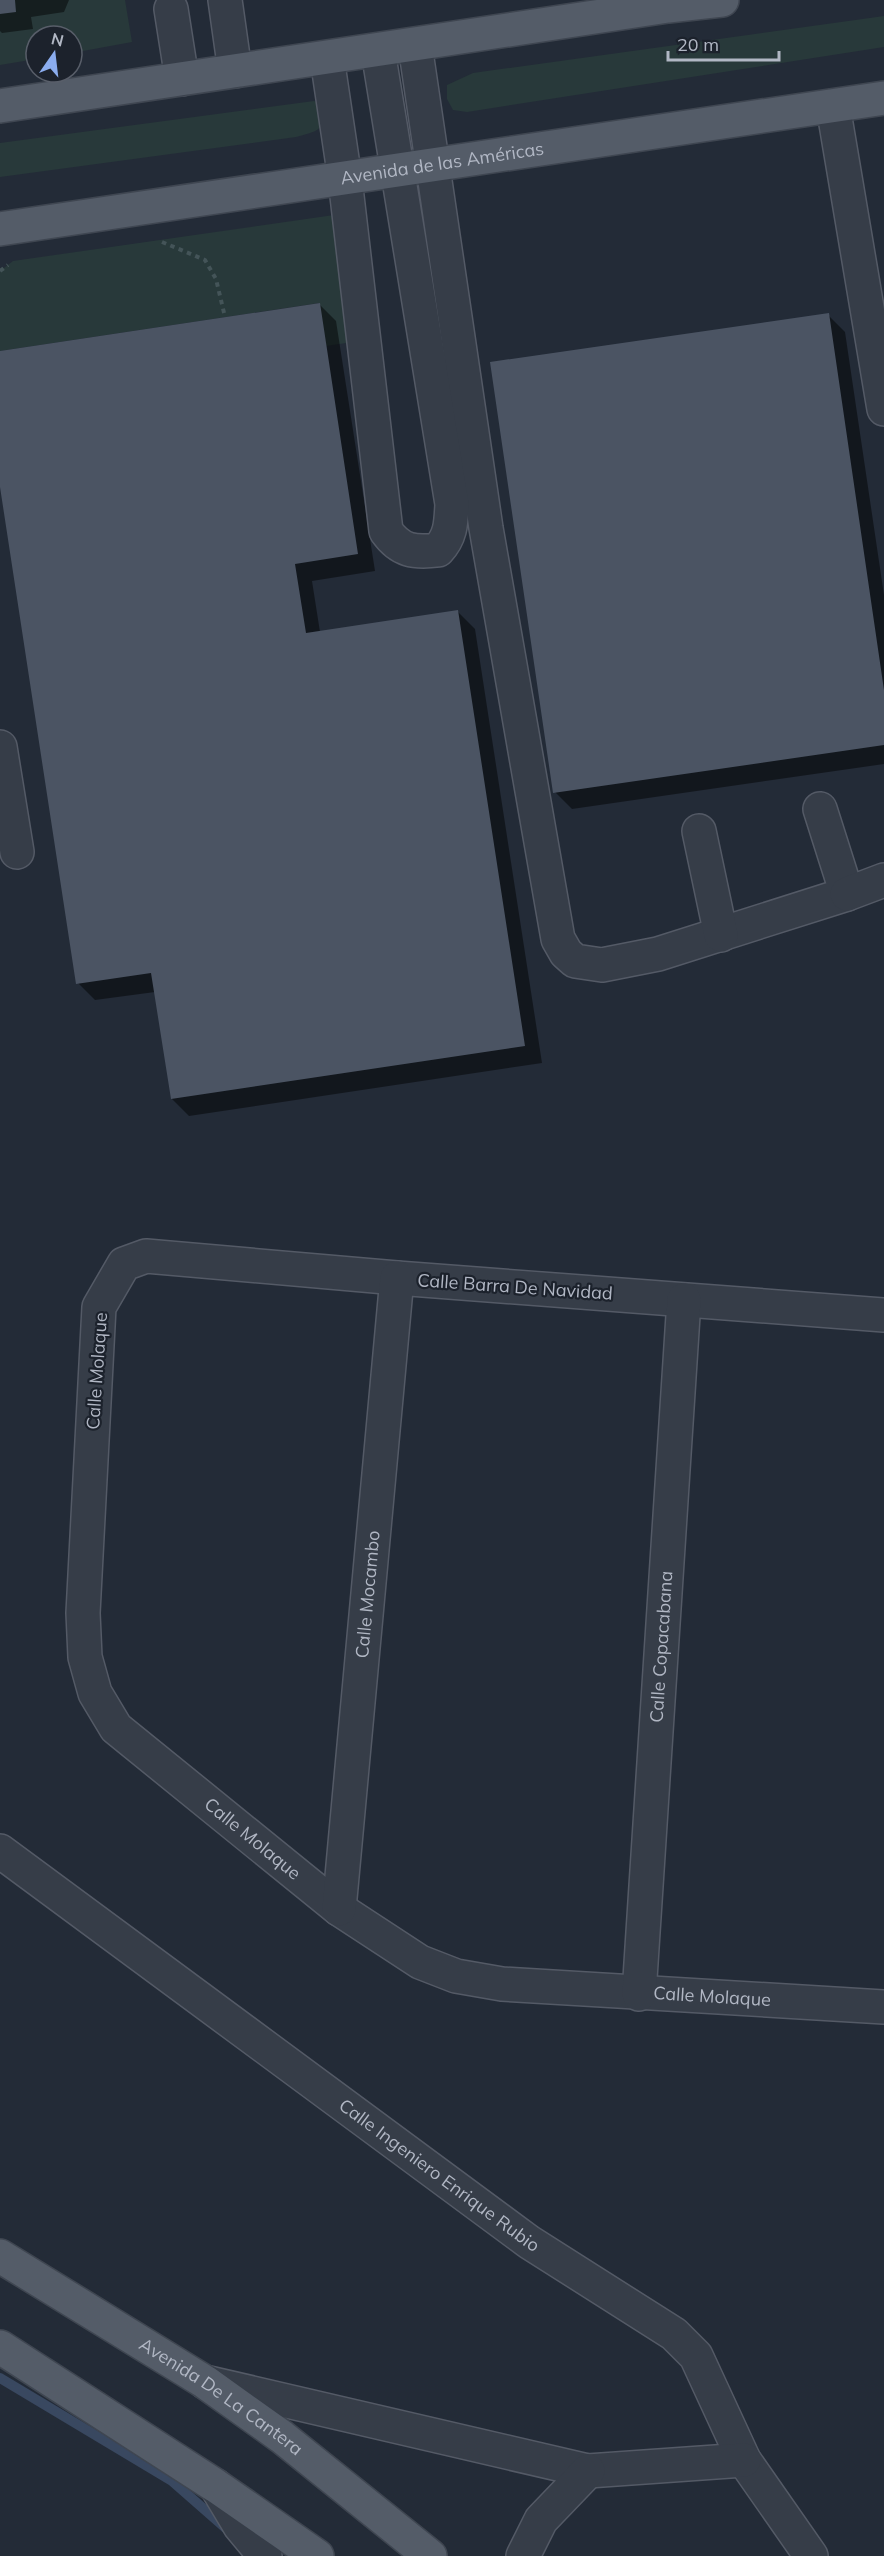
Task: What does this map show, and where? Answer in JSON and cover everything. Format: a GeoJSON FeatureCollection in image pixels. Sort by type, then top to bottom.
{"type":"FeatureCollection","features":[{"type":"Feature","properties":{"kind":"main road"},"geometry":{"type":"LineString","coordinates":[[0,106],[378,51],[667,3],[722,0]]}},
{"type":"Feature","properties":{"kind":"main road","name":"Avenida de las Américas"},"geometry":{"type":"LineString","coordinates":[[0,229],[884,98]]}},
{"type":"Feature","properties":{"kind":"main road","name":"Avenida De La Cantera"},"geometry":{"type":"LineString","coordinates":[[0,2256],[205,2382],[282,2437],[430,2556]]}},
{"type":"Feature","properties":{"kind":"main road"},"geometry":{"type":"LineString","coordinates":[[0,2347],[216,2487],[317,2556]]}},
{"type":"Feature","properties":{"kind":"street"},"geometry":{"type":"LineString","coordinates":[[225,0],[235,71]]}},
{"type":"Feature","properties":{"kind":"street"},"geometry":{"type":"LineString","coordinates":[[171,9],[182,79]]}},
{"type":"Feature","properties":{"kind":"street"},"geometry":{"type":"LineString","coordinates":[[415,45],[486,528],[558,939],[566,953],[575,961],[602,965],[658,954],[884,880]]}},
{"type":"Feature","properties":{"kind":"street"},"geometry":{"type":"LineString","coordinates":[[327,58],[345,179],[386,531],[395,544],[408,550],[425,552],[438,550],[447,540],[452,504],[378,51]]}},
{"type":"Feature","properties":{"kind":"street"},"geometry":{"type":"LineString","coordinates":[[833,106],[884,409]]}},
{"type":"Feature","properties":{"kind":"street"},"geometry":{"type":"LineString","coordinates":[[0,747],[17,852]]}},
{"type":"Feature","properties":{"kind":"street"},"geometry":{"type":"LineString","coordinates":[[820,809],[847,894]]}},
{"type":"Feature","properties":{"kind":"street"},"geometry":{"type":"LineString","coordinates":[[699,831],[721,935]]}},
{"type":"Feature","properties":{"kind":"street","name":"Calle Barra De Navidad"},"geometry":{"type":"LineString","coordinates":[[146,1256],[397,1278],[884,1315]]}},
{"type":"Feature","properties":{"kind":"street","name":"Calle Molaque"},"geometry":{"type":"LineString","coordinates":[[146,1256],[124,1264],[99,1307],[82,1613],[85,1657],[95,1693],[116,1728],[339,1909],[420,1962],[456,1976],[502,1984],[639,1994],[884,2007]]}},
{"type":"Feature","properties":{"kind":"street","name":"Calle Mocambo"},"geometry":{"type":"LineString","coordinates":[[339,1909],[397,1278]]}},
{"type":"Feature","properties":{"kind":"street","name":"Calle Copacabana"},"geometry":{"type":"LineString","coordinates":[[639,1994],[684,1300]]}},
{"type":"Feature","properties":{"kind":"street","name":"Calle Ingeniero Enrique Rubio"},"geometry":{"type":"LineString","coordinates":[[0,1851],[529,2242],[674,2334],[696,2356],[744,2460],[811,2556]]}},
{"type":"Feature","properties":{"kind":"street"},"geometry":{"type":"LineString","coordinates":[[205,2382],[588,2471],[744,2460]]}},
{"type":"Feature","properties":{"kind":"street"},"geometry":{"type":"LineString","coordinates":[[524,2556],[542,2520],[588,2471]]}},
{"type":"Feature","properties":{"kind":"street"},"geometry":{"type":"LineString","coordinates":[[216,2487],[240,2526],[266,2556]]}},
{"type":"Feature","properties":{"kind":"path"},"geometry":{"type":"LineString","coordinates":[[159,240],[205,260],[216,279],[225,317]]}},
{"type":"Feature","properties":{"kind":"shaded area"},"geometry":{"type":"Polygon","coordinates":[[[0,0],[125,0],[132,42],[84,51],[84,24],[24,24],[24,61],[0,65],[0,0]]]}},
{"type":"Feature","properties":{"kind":"shaded area"},"geometry":{"type":"Polygon","coordinates":[[[884,16],[884,47],[467,112],[453,110],[447,99],[447,85],[473,73],[884,16]]]}},
{"type":"Feature","properties":{"kind":"shaded area"},"geometry":{"type":"Polygon","coordinates":[[[314,101],[323,105],[321,125],[315,131],[296,137],[0,177],[0,143],[314,101]]]}},
{"type":"Feature","properties":{"kind":"shaded area"},"geometry":{"type":"Polygon","coordinates":[[[334,215],[353,342],[326,346],[319,303],[0,351],[0,271],[13,261],[334,215]]]}},
{"type":"Feature","properties":{"kind":"building"},"geometry":{"type":"Polygon","coordinates":[[[0,0],[15,0],[16,12],[0,14],[0,0]]]}},
{"type":"Feature","properties":{"kind":"building"},"geometry":{"type":"Polygon","coordinates":[[[320,303],[358,554],[295,564],[306,633],[458,610],[525,1046],[171,1099],[151,973],[76,984],[0,487],[0,351],[320,303]]]}},
{"type":"Feature","properties":{"kind":"building"},"geometry":{"type":"Polygon","coordinates":[[[829,313],[884,690],[884,745],[553,793],[490,362],[829,313]]]}},
{"type":"Feature","properties":{"kind":"waterway"},"geometry":{"type":"LineString","coordinates":[[0,2378],[172,2481],[229,2531]]}}]}
